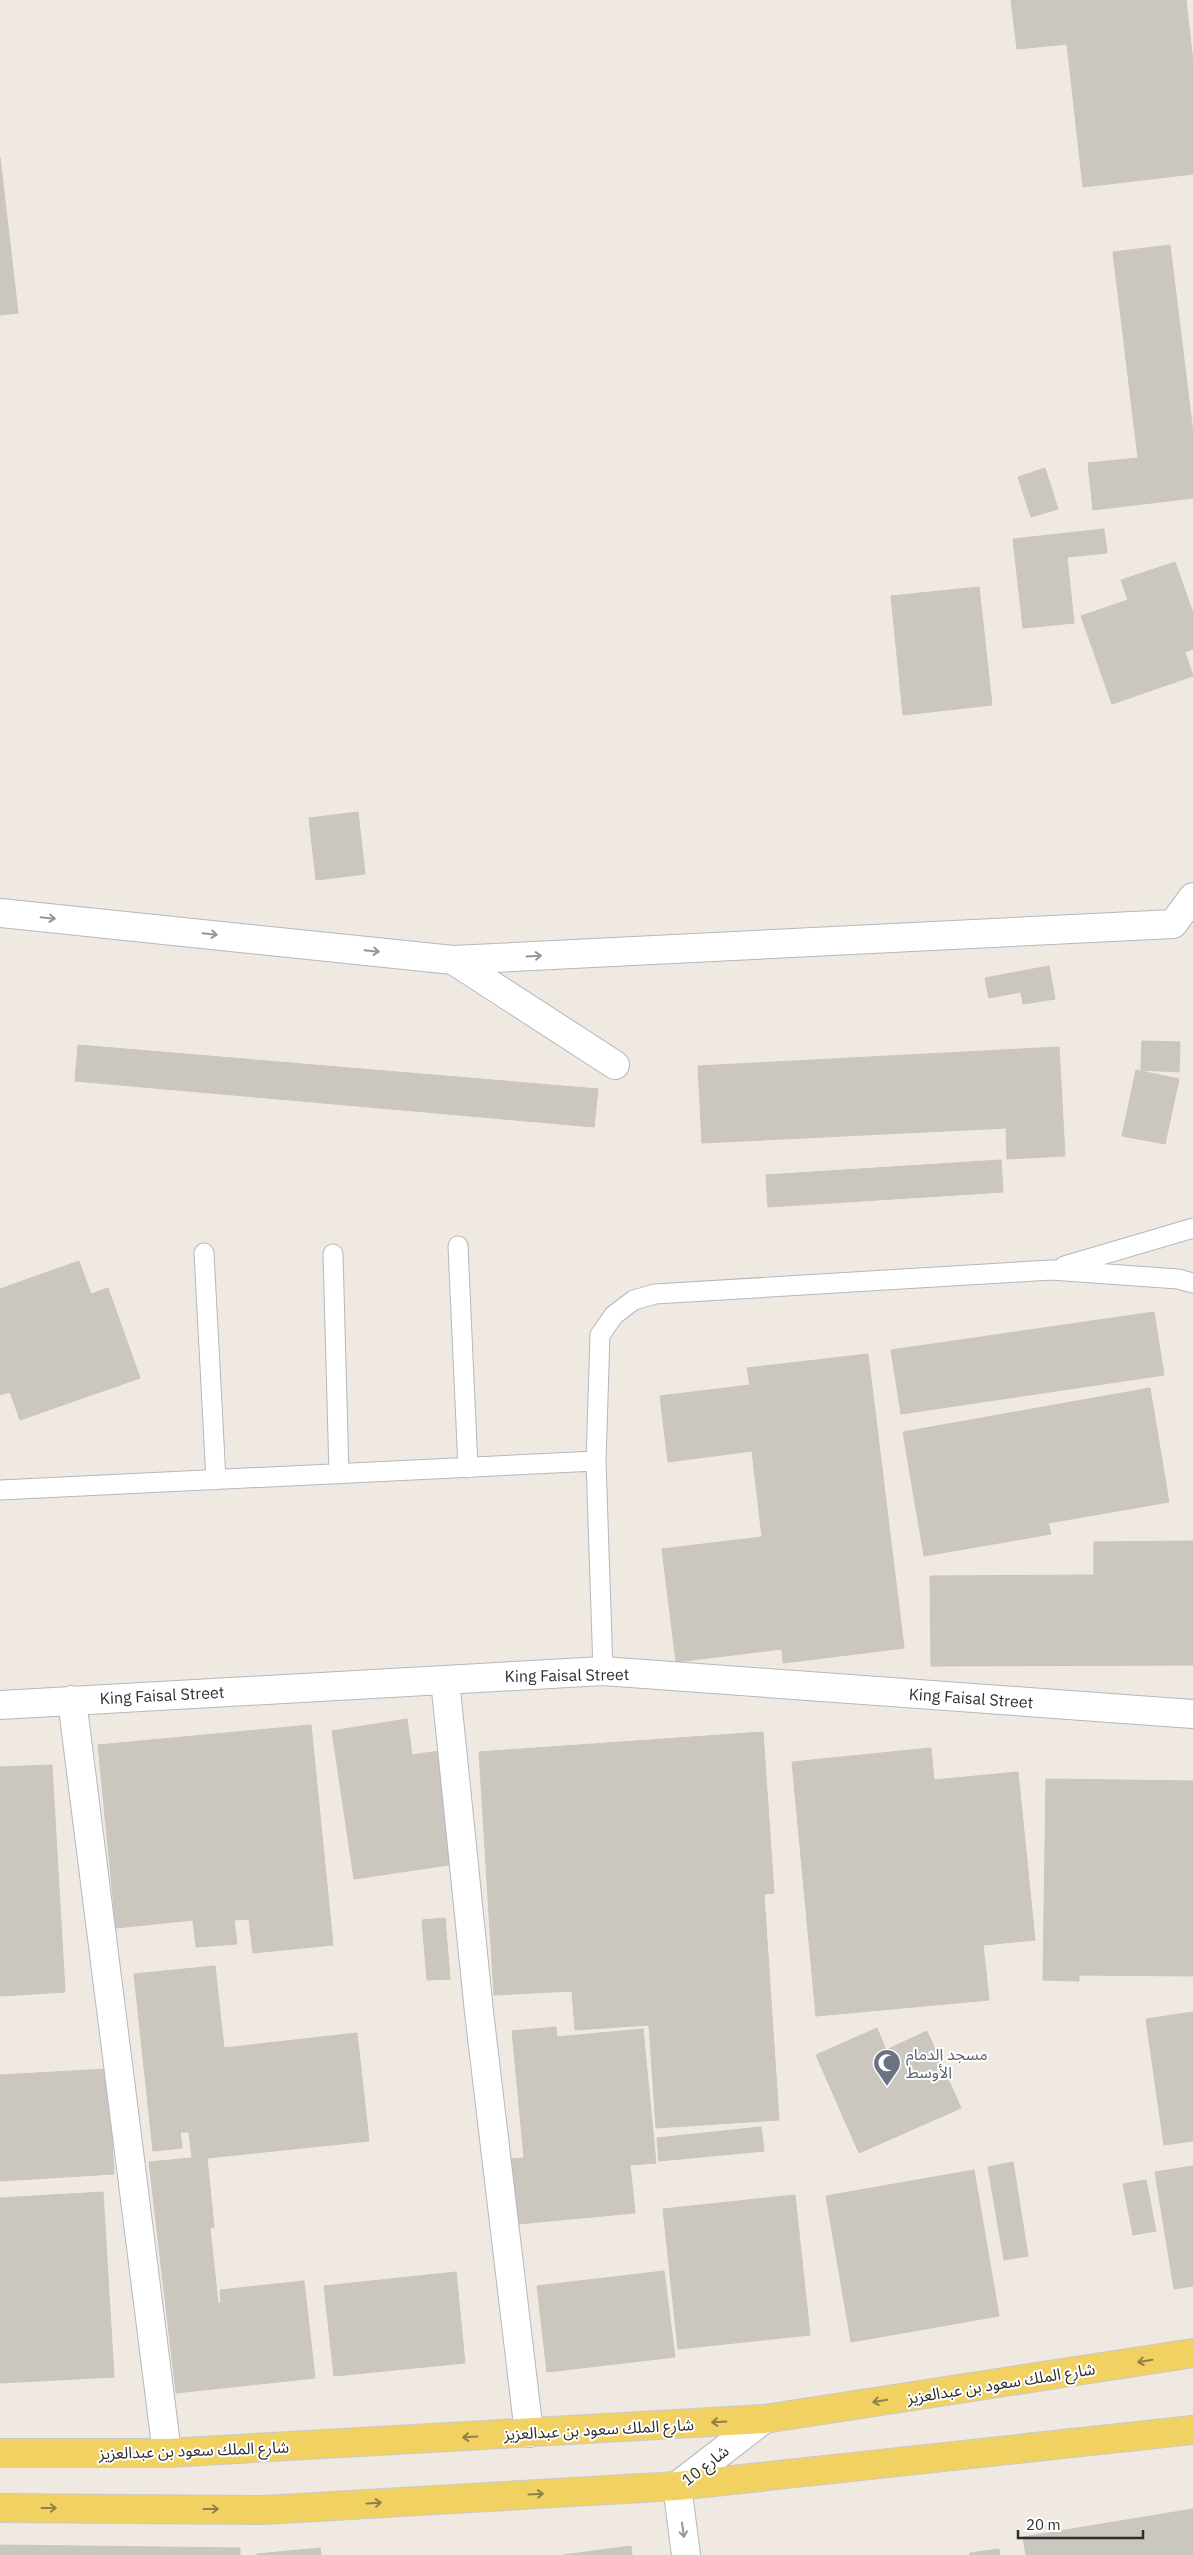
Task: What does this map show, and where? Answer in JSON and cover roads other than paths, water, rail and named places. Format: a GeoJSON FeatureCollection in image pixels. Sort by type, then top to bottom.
{"type":"FeatureCollection","features":[{"type":"Feature","properties":{"kind":"main road","name":"شارع الملك سعود بن عبدالعزيز"},"geometry":{"type":"LineString","coordinates":[[0,2453],[167,2454],[764,2419],[1193,2353]]}},
{"type":"Feature","properties":{"kind":"main road"},"geometry":{"type":"LineString","coordinates":[[0,2508],[264,2510],[677,2486],[1193,2430]]}},
{"type":"Feature","properties":{"kind":"street"},"geometry":{"type":"LineString","coordinates":[[0,913],[453,960],[1173,924],[1193,897]]}},
{"type":"Feature","properties":{"kind":"street"},"geometry":{"type":"LineString","coordinates":[[453,960],[615,1065]]}},
{"type":"Feature","properties":{"kind":"street","name":"King Faisal Street"},"geometry":{"type":"LineString","coordinates":[[0,1705],[603,1671],[1193,1714]]}},
{"type":"Feature","properties":{"kind":"street"},"geometry":{"type":"LineString","coordinates":[[445,1680],[479,2012],[528,2433]]}},
{"type":"Feature","properties":{"kind":"street"},"geometry":{"type":"LineString","coordinates":[[72,1700],[167,2454]]}},
{"type":"Feature","properties":{"kind":"street","name":"شارع 10"},"geometry":{"type":"LineString","coordinates":[[686,2555],[677,2486],[764,2419]]}},
{"type":"Feature","properties":{"kind":"lane"},"geometry":{"type":"LineString","coordinates":[[1051,1270],[1193,1228]]}},
{"type":"Feature","properties":{"kind":"lane"},"geometry":{"type":"LineString","coordinates":[[458,1246],[468,1468]]}},
{"type":"Feature","properties":{"kind":"lane"},"geometry":{"type":"LineString","coordinates":[[204,1254],[216,1480]]}},
{"type":"Feature","properties":{"kind":"lane"},"geometry":{"type":"LineString","coordinates":[[332,1254],[339,1474]]}},
{"type":"Feature","properties":{"kind":"lane"},"geometry":{"type":"LineString","coordinates":[[603,1671],[596,1461],[600,1335],[614,1314],[634,1300],[655,1294],[1051,1270],[1178,1279],[1193,1283]]}},
{"type":"Feature","properties":{"kind":"lane"},"geometry":{"type":"LineString","coordinates":[[0,1490],[596,1461]]}},
{"type":"Feature","properties":{"kind":"place","name":"مسجد الدمام الأوسط"},"geometry":{"type":"Point","coordinates":[887,2087]}}]}
